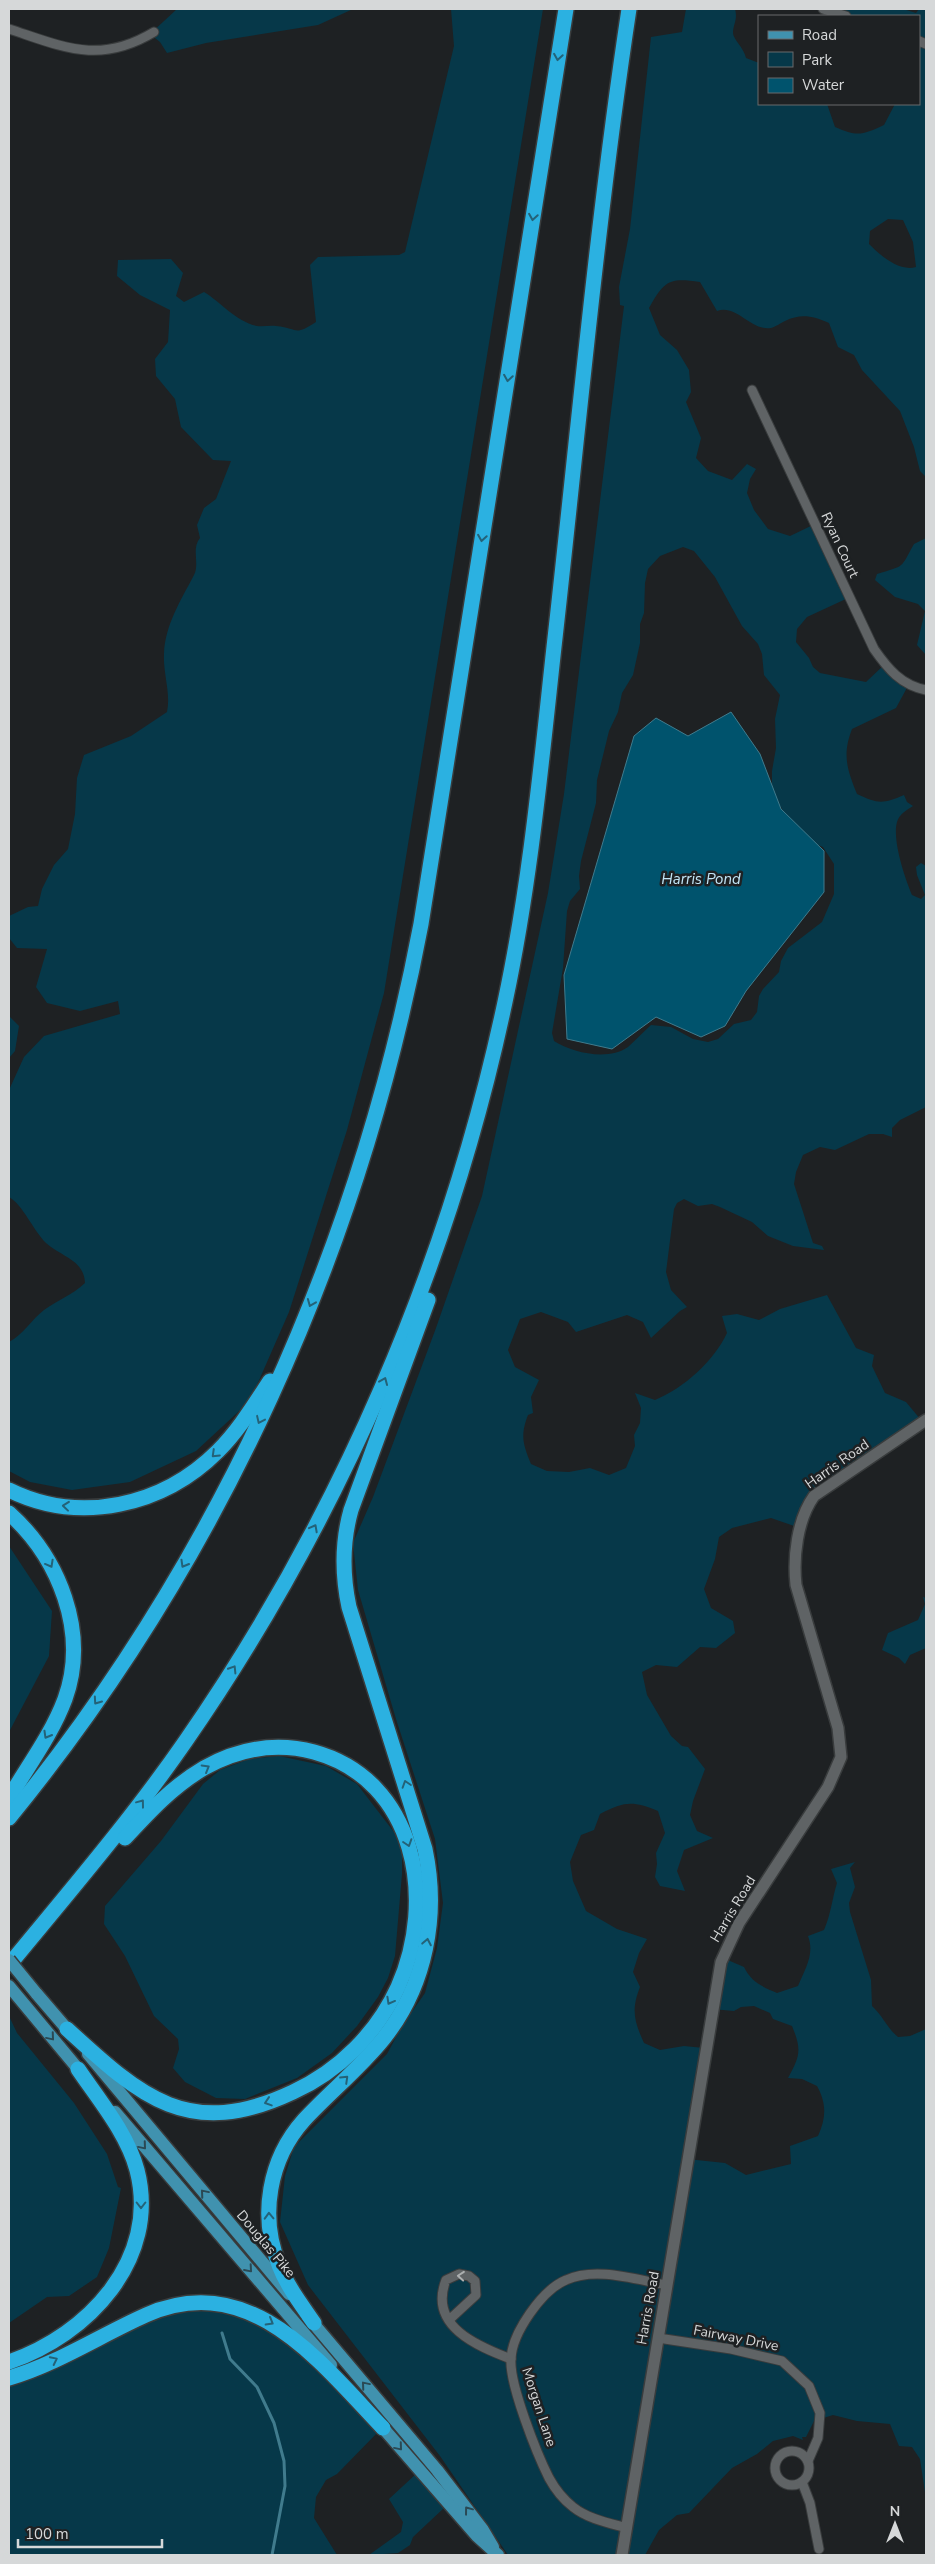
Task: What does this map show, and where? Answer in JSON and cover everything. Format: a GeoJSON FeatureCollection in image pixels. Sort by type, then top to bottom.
{"type":"FeatureCollection","features":[{"type":"Feature","properties":{"kind":"highway"},"geometry":{"type":"LineString","coordinates":[[9,1818],[99,1699],[175,1580],[243,1457],[302,1328],[328,1262],[362,1163],[391,1061],[414,958],[438,819],[566,9]]}},
{"type":"Feature","properties":{"kind":"highway"},"geometry":{"type":"LineString","coordinates":[[314,2323],[289,2286],[275,2254],[270,2232],[268,2209],[273,2175],[283,2150],[298,2127],[377,2047],[400,2014],[421,1968],[428,1935],[431,1902],[428,1862],[422,1835],[350,1607],[345,1581],[344,1543],[351,1510],[441,1259],[505,1002],[529,863],[606,182],[629,9]]}},
{"type":"Feature","properties":{"kind":"highway"},"geometry":{"type":"LineString","coordinates":[[9,1963],[107,1848],[186,1741],[229,1676],[288,1578],[329,1500],[378,1396],[427,1273],[461,1174]]}},
{"type":"Feature","properties":{"kind":"highway"},"geometry":{"type":"LineString","coordinates":[[9,1490],[53,1505],[94,1508],[137,1501],[175,1484],[209,1460],[233,1435],[302,1328]]}},
{"type":"Feature","properties":{"kind":"highway"},"geometry":{"type":"LineString","coordinates":[[9,1513],[30,1534],[55,1574],[68,1611],[73,1648],[71,1679],[60,1711],[9,1798]]}},
{"type":"Feature","properties":{"kind":"highway"},"geometry":{"type":"LineString","coordinates":[[45,1922],[144,1818],[179,1785],[226,1757],[261,1748],[290,1748],[320,1754],[342,1763],[364,1777],[382,1795],[396,1815],[407,1838],[413,1864],[416,1902],[413,1936],[405,1967],[392,1997],[373,2028],[358,2046],[331,2070],[299,2090],[261,2104],[233,2110],[207,2112],[175,2107],[151,2098],[130,2084],[67,2029]]}},
{"type":"Feature","properties":{"kind":"highway"},"geometry":{"type":"LineString","coordinates":[[9,2362],[56,2340],[94,2310],[119,2280],[130,2259],[137,2237],[141,2194],[133,2157],[114,2123],[78,2068]]}},
{"type":"Feature","properties":{"kind":"highway"},"geometry":{"type":"LineString","coordinates":[[9,2378],[44,2365],[155,2311],[185,2303],[216,2303],[247,2311],[286,2333],[312,2355],[383,2428]]}},
{"type":"Feature","properties":{"kind":"main road","name":"Douglas Pike"},"geometry":{"type":"LineString","coordinates":[[9,1963],[67,2029],[447,2483],[484,2530],[496,2553]]}},
{"type":"Feature","properties":{"kind":"main road","name":"Douglas Pike"},"geometry":{"type":"LineString","coordinates":[[9,1986],[383,2428],[476,2536],[496,2553]]}},
{"type":"Feature","properties":{"kind":"street"},"geometry":{"type":"LineString","coordinates":[[823,9],[843,15]]}},
{"type":"Feature","properties":{"kind":"street"},"geometry":{"type":"LineString","coordinates":[[9,29],[70,50],[122,47],[137,42],[154,32]]}},
{"type":"Feature","properties":{"kind":"street","name":"Ryan Court"},"geometry":{"type":"LineString","coordinates":[[752,390],[874,649],[890,672],[904,682],[926,690]]}},
{"type":"Feature","properties":{"kind":"street","name":"Harris Road"},"geometry":{"type":"LineString","coordinates":[[622,2555],[721,1962],[739,1923],[828,1787],[841,1757],[838,1728],[796,1585],[794,1570],[804,1509],[814,1496],[926,1420]]}},
{"type":"Feature","properties":{"kind":"street"},"geometry":{"type":"LineString","coordinates":[[449,2320],[476,2295],[474,2281],[469,2276],[459,2274],[446,2280],[442,2303],[449,2320],[463,2337],[482,2348],[511,2359]]}},
{"type":"Feature","properties":{"kind":"street","name":"Morgan Lane"},"geometry":{"type":"LineString","coordinates":[[626,2528],[582,2513],[568,2502],[550,2479],[513,2378],[511,2359],[515,2341],[523,2324],[546,2297],[567,2279],[605,2274],[668,2285]]}},
{"type":"Feature","properties":{"kind":"street","name":"Fairway Drive"},"geometry":{"type":"LineString","coordinates":[[658,2338],[731,2349],[782,2361],[808,2386],[820,2414],[818,2438],[808,2461],[808,2472],[802,2482]]}},
{"type":"Feature","properties":{"kind":"street"},"geometry":{"type":"LineString","coordinates":[[808,2461],[804,2456],[795,2451],[784,2452],[776,2460],[775,2471],[780,2481],[791,2485],[802,2482],[807,2491],[819,2549]]}},
{"type":"Feature","properties":{"kind":"green space"},"geometry":{"type":"Polygon","coordinates":[[[177,9],[353,9],[318,25],[206,43],[167,53],[160,42],[150,34],[177,9]]]}},
{"type":"Feature","properties":{"kind":"green space"},"geometry":{"type":"Polygon","coordinates":[[[451,9],[543,9],[384,993],[347,1130],[289,1312],[250,1401],[196,1451],[130,1482],[72,1490],[30,1482],[9,1471],[9,1342],[19,1335],[44,1310],[85,1283],[81,1269],[46,1243],[19,1206],[9,1197],[9,1090],[24,1057],[44,1036],[120,1014],[118,1001],[80,1011],[47,1003],[36,987],[47,949],[17,948],[9,938],[9,916],[28,907],[38,906],[42,889],[54,865],[68,849],[75,814],[77,778],[84,755],[131,736],[167,712],[168,698],[164,654],[167,633],[196,570],[196,547],[200,538],[197,525],[204,508],[216,499],[231,461],[213,460],[181,427],[175,399],[156,376],[155,359],[168,342],[170,310],[140,295],[117,276],[118,260],[171,259],[183,273],[176,296],[184,302],[204,292],[235,316],[249,324],[299,330],[309,327],[316,322],[310,265],[318,257],[399,255],[405,252],[454,46],[451,9]]]}},
{"type":"Feature","properties":{"kind":"green space"},"geometry":{"type":"Polygon","coordinates":[[[686,9],[735,9],[736,16],[733,35],[746,58],[758,63],[758,105],[827,105],[835,127],[860,134],[884,125],[894,105],[920,105],[920,15],[847,15],[827,9],[903,9],[916,13],[919,9],[926,9],[926,477],[920,471],[914,447],[900,411],[862,370],[854,355],[838,347],[829,323],[812,317],[802,316],[771,328],[763,328],[731,311],[717,311],[700,282],[681,280],[669,283],[664,287],[649,308],[660,335],[677,350],[689,370],[691,392],[686,402],[701,438],[696,458],[708,471],[732,480],[747,464],[756,469],[750,479],[747,493],[754,510],[768,529],[790,536],[815,524],[848,598],[807,617],[797,629],[796,642],[809,658],[813,667],[820,673],[866,682],[884,665],[909,684],[896,708],[852,729],[847,747],[847,762],[857,794],[880,802],[904,795],[907,802],[913,806],[898,819],[896,839],[903,869],[912,895],[921,899],[925,895],[916,867],[921,863],[926,866],[926,1107],[900,1120],[892,1128],[892,1137],[883,1134],[869,1134],[835,1150],[820,1147],[803,1155],[796,1172],[794,1184],[813,1243],[822,1246],[824,1250],[793,1246],[768,1236],[752,1222],[720,1207],[712,1204],[698,1206],[684,1199],[677,1203],[674,1209],[666,1272],[671,1290],[687,1307],[680,1311],[651,1338],[643,1322],[627,1315],[576,1332],[568,1322],[541,1312],[520,1319],[508,1350],[515,1367],[539,1380],[531,1397],[533,1413],[528,1415],[523,1434],[531,1464],[547,1471],[569,1472],[590,1468],[609,1475],[626,1468],[635,1446],[634,1435],[640,1423],[641,1408],[635,1393],[655,1400],[687,1381],[714,1354],[727,1333],[722,1316],[737,1314],[759,1320],[780,1309],[827,1295],[856,1348],[874,1355],[872,1366],[885,1393],[906,1402],[921,1420],[821,1489],[800,1528],[771,1518],[732,1528],[719,1537],[715,1559],[704,1589],[711,1608],[733,1621],[735,1633],[716,1648],[700,1647],[677,1667],[656,1665],[642,1672],[647,1695],[671,1736],[682,1746],[688,1747],[705,1769],[690,1815],[697,1831],[713,1838],[684,1850],[677,1871],[685,1891],[660,1886],[655,1877],[656,1853],[665,1833],[658,1811],[642,1805],[623,1805],[600,1814],[594,1830],[581,1835],[570,1862],[573,1881],[586,1911],[617,1929],[647,1939],[639,1953],[633,1972],[640,1987],[635,2002],[636,2022],[644,2043],[660,2050],[684,2046],[704,2048],[687,2159],[725,2163],[746,2175],[791,2164],[790,2146],[818,2136],[823,2123],[824,2105],[817,2086],[802,2079],[788,2078],[798,2053],[797,2041],[792,2026],[773,2019],[770,2013],[754,2006],[741,2007],[734,2011],[712,2009],[723,1958],[744,1967],[754,1980],[777,1993],[798,1986],[810,1955],[808,1936],[824,1930],[828,1918],[837,1883],[831,1869],[855,1862],[850,1868],[855,1887],[849,1903],[850,1912],[871,1980],[872,2006],[898,2037],[910,2036],[926,2029],[926,2499],[920,2459],[912,2447],[899,2446],[890,2424],[857,2421],[833,2415],[814,2421],[806,2437],[802,2437],[803,2440],[793,2436],[773,2441],[757,2454],[732,2468],[689,2513],[677,2515],[659,2530],[645,2555],[508,2555],[440,2456],[308,2285],[280,2222],[285,2176],[294,2147],[387,2054],[402,2026],[425,1993],[437,1948],[443,1903],[435,1839],[396,1719],[358,1590],[353,1543],[373,1497],[436,1328],[482,1196],[548,893],[564,794],[624,306],[620,305],[619,287],[630,229],[651,37],[682,32],[686,9]],[[888,219],[870,231],[869,244],[890,262],[903,267],[916,267],[913,242],[903,220],[888,219]],[[683,547],[660,556],[648,569],[645,583],[644,613],[640,624],[640,643],[633,675],[622,693],[618,712],[609,731],[597,780],[596,803],[581,861],[580,889],[570,901],[567,911],[563,968],[552,1033],[554,1041],[580,1052],[611,1054],[620,1051],[628,1047],[651,1025],[671,1027],[693,1039],[708,1042],[718,1039],[734,1024],[751,1020],[757,1012],[759,996],[779,972],[781,961],[788,948],[822,922],[834,894],[834,864],[823,847],[805,840],[790,828],[781,807],[767,797],[772,791],[772,771],[776,748],[775,719],[780,695],[764,675],[762,654],[758,644],[742,626],[715,577],[694,551],[683,547]]]}},
{"type":"Feature","properties":{"kind":"green space"},"geometry":{"type":"Polygon","coordinates":[[[926,538],[926,655],[917,645],[925,611],[918,604],[895,597],[875,580],[877,574],[901,565],[914,544],[926,538]]]}},
{"type":"Feature","properties":{"kind":"green space"},"geometry":{"type":"Polygon","coordinates":[[[9,1016],[19,1026],[15,1051],[9,1058],[9,1016]]]}},
{"type":"Feature","properties":{"kind":"green space"},"geometry":{"type":"Polygon","coordinates":[[[9,1546],[52,1611],[49,1656],[9,1732],[9,1546]]]}},
{"type":"Feature","properties":{"kind":"green space"},"geometry":{"type":"Polygon","coordinates":[[[923,1597],[926,1598],[926,1648],[910,1655],[905,1664],[899,1658],[882,1650],[888,1633],[918,1620],[925,1604],[923,1597]]]}},
{"type":"Feature","properties":{"kind":"green space"},"geometry":{"type":"Polygon","coordinates":[[[279,1756],[326,1766],[357,1784],[397,1836],[402,1853],[402,1874],[395,1956],[388,1978],[378,1997],[357,2026],[332,2053],[297,2078],[245,2099],[216,2098],[185,2082],[173,2068],[179,2049],[178,2039],[154,2016],[125,1956],[104,1924],[105,1906],[161,1841],[203,1784],[220,1770],[249,1759],[279,1756]]]}},
{"type":"Feature","properties":{"kind":"green space"},"geometry":{"type":"Polygon","coordinates":[[[9,2016],[17,2033],[74,2103],[107,2154],[118,2187],[121,2188],[109,2248],[97,2277],[69,2296],[47,2297],[9,2323],[9,2016]]]}},
{"type":"Feature","properties":{"kind":"green space"},"geometry":{"type":"Polygon","coordinates":[[[212,2305],[285,2334],[378,2432],[337,2474],[326,2480],[316,2497],[314,2518],[337,2555],[9,2555],[9,2380],[142,2318],[212,2305]]]}},
{"type":"Feature","properties":{"kind":"green space"},"geometry":{"type":"Polygon","coordinates":[[[416,2474],[445,2507],[413,2537],[410,2545],[398,2553],[369,2555],[401,2532],[403,2522],[389,2499],[416,2474]]]}},
{"type":"Feature","properties":{"kind":"water","name":"Harris Pond"},"geometry":{"type":"Polygon","coordinates":[[[731,712],[760,754],[781,809],[824,851],[824,892],[746,991],[725,1026],[701,1037],[656,1017],[612,1049],[567,1039],[564,975],[634,736],[656,718],[688,736],[731,712]]]}},
{"type":"Feature","properties":{"kind":"waterway"},"geometry":{"type":"LineString","coordinates":[[222,2333],[230,2359],[257,2387],[274,2423],[284,2461],[285,2486],[272,2555]]}}]}
